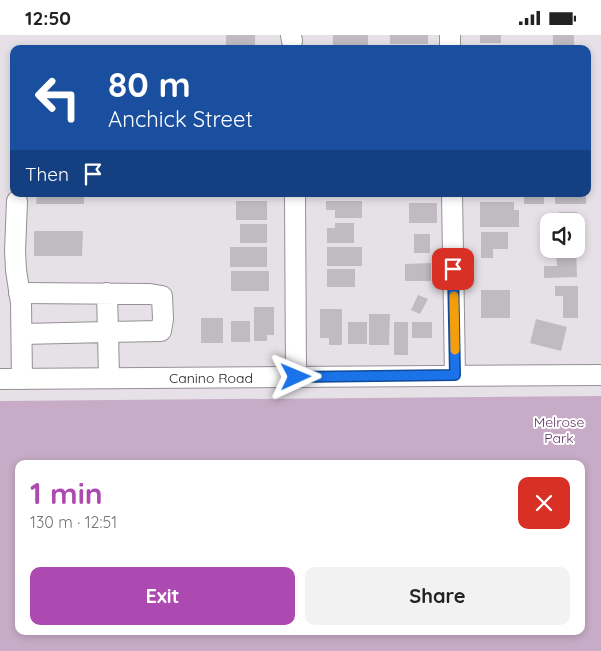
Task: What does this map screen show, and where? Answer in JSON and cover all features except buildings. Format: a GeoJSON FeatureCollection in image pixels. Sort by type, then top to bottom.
{"type":"FeatureCollection","features":[{"type":"Feature","properties":{"kind":"street"},"geometry":{"type":"LineString","coordinates":[[295,197],[296,377]]}},
{"type":"Feature","properties":{"kind":"street"},"geometry":{"type":"LineString","coordinates":[[452,197],[455,375]]}},
{"type":"Feature","properties":{"kind":"street"},"geometry":{"type":"LineString","coordinates":[[17,201],[15,251],[22,334],[22,379]]}},
{"type":"Feature","properties":{"kind":"street"},"geometry":{"type":"LineString","coordinates":[[19,293],[150,293],[162,296],[163,319],[161,331],[22,334]]}},
{"type":"Feature","properties":{"kind":"street"},"geometry":{"type":"LineString","coordinates":[[107,293],[109,378]]}},
{"type":"Feature","properties":{"kind":"street","name":"Canino Road"},"geometry":{"type":"LineString","coordinates":[[0,379],[601,375]]}},
{"type":"Feature","properties":{"kind":"green space","name":"Melrose Park"},"geometry":{"type":"Polygon","coordinates":[[[601,396],[601,651],[0,651],[0,401],[601,396]]]}},
{"type":"Feature","properties":{"kind":"slow traffic"},"geometry":{"type":"LineString","coordinates":[[454,296],[455,350]]}},
{"type":"Feature","properties":{"kind":"route"},"geometry":{"type":"LineString","coordinates":[[296,377],[455,375],[453,269]]}}]}
